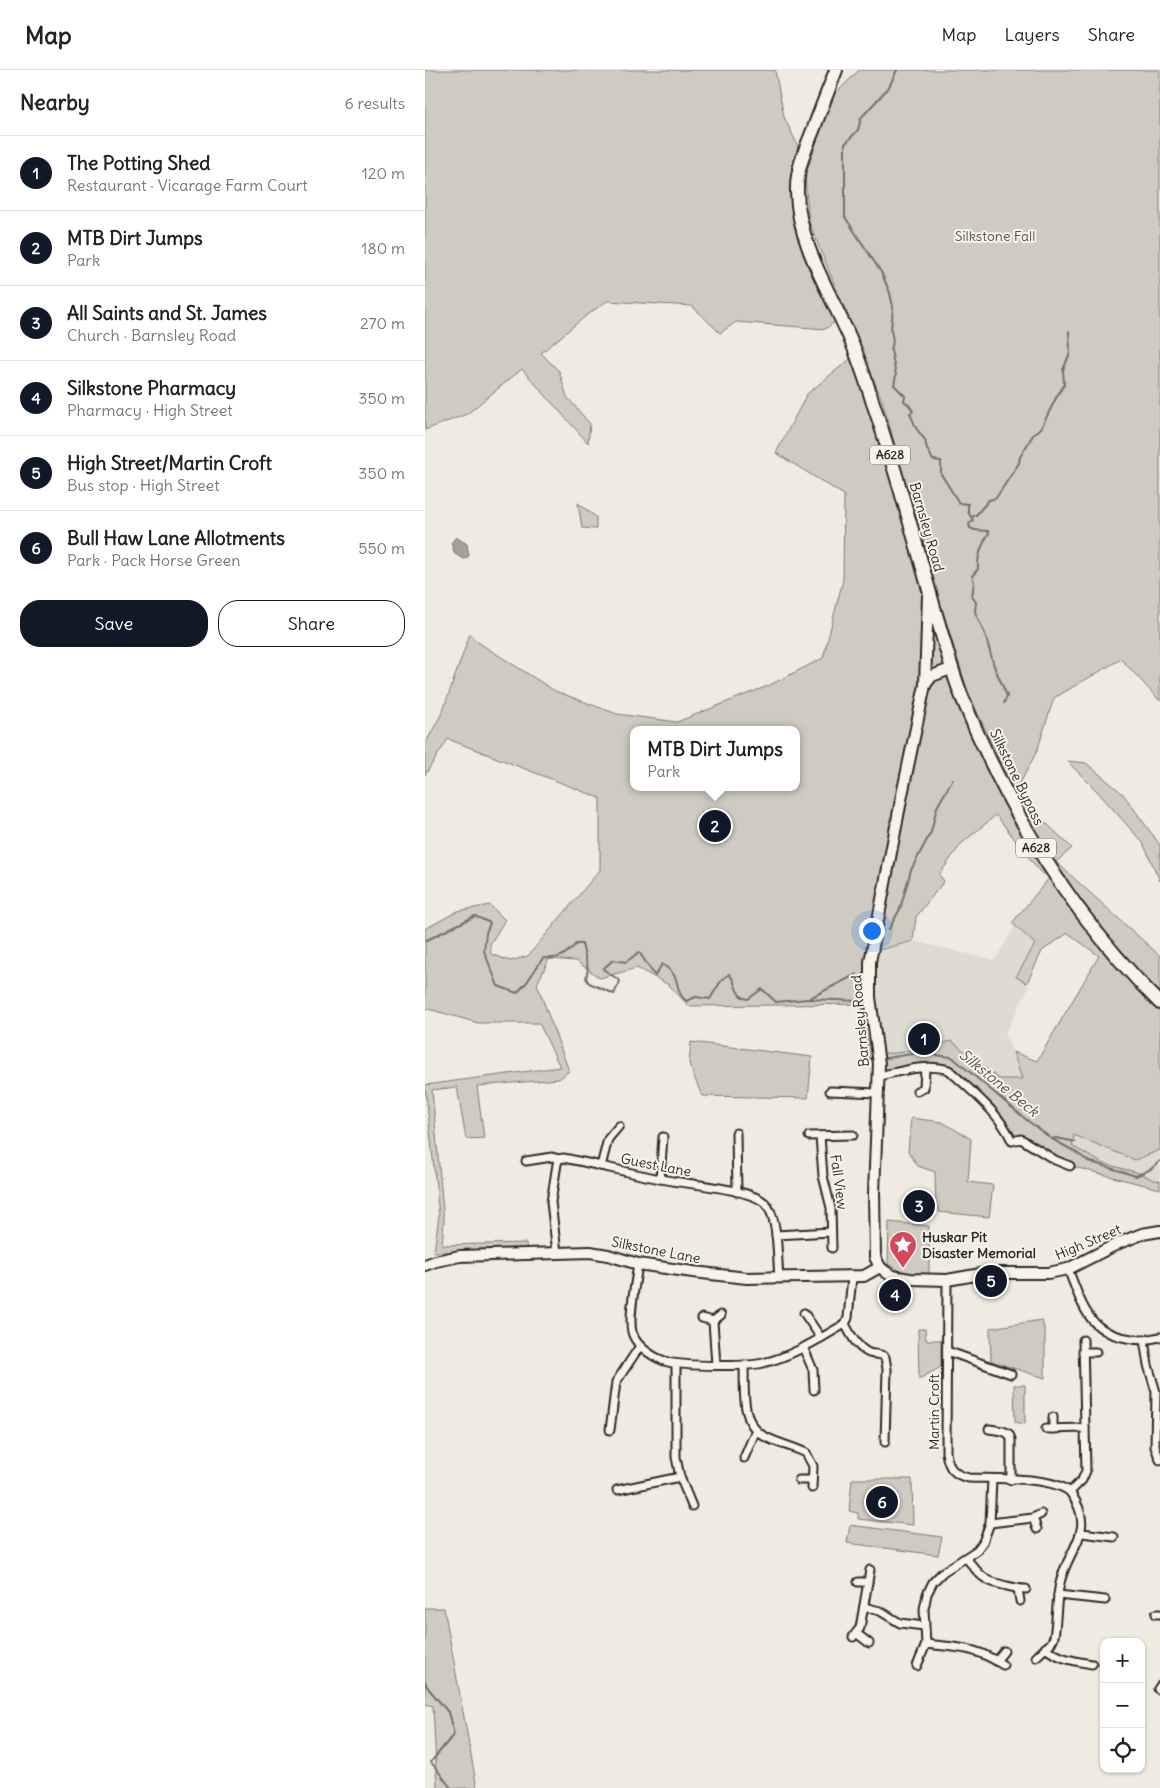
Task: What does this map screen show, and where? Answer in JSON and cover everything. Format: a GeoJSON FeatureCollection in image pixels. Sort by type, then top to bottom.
{"type":"FeatureCollection","features":[{"type":"Feature","properties":{"kind":"highway","name":"Barnsley Road"},"geometry":{"type":"LineString","coordinates":[[836,70],[802,157],[797,177],[800,217],[808,245],[845,326],[872,399],[899,484],[928,587]]}},
{"type":"Feature","properties":{"kind":"highway","name":"Silkstone Bypass"},"geometry":{"type":"LineString","coordinates":[[928,587],[961,695],[997,777],[1030,838],[1059,882],[1109,949],[1160,1003]]}},
{"type":"Feature","properties":{"kind":"street","name":"Barnsley Road"},"geometry":{"type":"LineString","coordinates":[[880,1268],[875,1257],[874,1193],[879,1064],[870,996],[870,962],[901,795],[925,685],[928,587]]}},
{"type":"Feature","properties":{"kind":"street"},"geometry":{"type":"LineString","coordinates":[[925,685],[932,676],[953,668]]}},
{"type":"Feature","properties":{"kind":"street"},"geometry":{"type":"LineString","coordinates":[[879,1076],[925,1068],[949,1070],[987,1105],[1007,1129],[1011,1144],[1021,1139],[1055,1160],[1070,1166]]}},
{"type":"Feature","properties":{"kind":"street"},"geometry":{"type":"LineString","coordinates":[[923,1089],[925,1068]]}},
{"type":"Feature","properties":{"kind":"street"},"geometry":{"type":"LineString","coordinates":[[830,1090],[878,1093]]}},
{"type":"Feature","properties":{"kind":"street"},"geometry":{"type":"LineString","coordinates":[[601,1166],[610,1131],[619,1126]]}},
{"type":"Feature","properties":{"kind":"street"},"geometry":{"type":"LineString","coordinates":[[736,1133],[732,1142],[737,1192]]}},
{"type":"Feature","properties":{"kind":"street","name":"Fall View"},"geometry":{"type":"LineString","coordinates":[[809,1136],[853,1135]]}},
{"type":"Feature","properties":{"kind":"street","name":"Fall View"},"geometry":{"type":"LineString","coordinates":[[821,1136],[823,1176],[831,1208],[832,1248]]}},
{"type":"Feature","properties":{"kind":"street"},"geometry":{"type":"LineString","coordinates":[[660,1179],[659,1145],[663,1137]]}},
{"type":"Feature","properties":{"kind":"street","name":"Guest Lane"},"geometry":{"type":"LineString","coordinates":[[534,1168],[529,1160],[552,1157],[563,1158],[660,1179],[752,1195],[765,1204],[772,1215],[776,1235],[779,1278]]}},
{"type":"Feature","properties":{"kind":"street"},"geometry":{"type":"LineString","coordinates":[[557,1253],[551,1202],[559,1159]]}},
{"type":"Feature","properties":{"kind":"street","name":"High Street"},"geometry":{"type":"LineString","coordinates":[[880,1268],[892,1276],[931,1280],[947,1280],[987,1273],[1048,1273],[1068,1269],[1119,1243],[1143,1234],[1160,1231]]}},
{"type":"Feature","properties":{"kind":"street"},"geometry":{"type":"LineString","coordinates":[[776,1235],[831,1232]]}},
{"type":"Feature","properties":{"kind":"street","name":"Silkstone Lane"},"geometry":{"type":"LineString","coordinates":[[425,1265],[460,1256],[598,1253],[638,1264],[747,1278],[852,1277],[864,1276],[880,1268]]}},
{"type":"Feature","properties":{"kind":"street"},"geometry":{"type":"LineString","coordinates":[[638,1264],[631,1329],[633,1337],[640,1346],[661,1359],[676,1364],[761,1364],[803,1348],[845,1324],[848,1318],[852,1277]]}},
{"type":"Feature","properties":{"kind":"street"},"geometry":{"type":"LineString","coordinates":[[1068,1269],[1084,1309],[1096,1325],[1119,1337],[1144,1340],[1160,1337]]}},
{"type":"Feature","properties":{"kind":"street","name":"Martin Croft"},"geometry":{"type":"LineString","coordinates":[[947,1280],[946,1452],[948,1462],[954,1473],[959,1476],[1041,1481],[1056,1484],[1070,1492]]}},
{"type":"Feature","properties":{"kind":"street"},"geometry":{"type":"LineString","coordinates":[[804,1314],[821,1338]]}},
{"type":"Feature","properties":{"kind":"street"},"geometry":{"type":"LineString","coordinates":[[713,1321],[721,1315]]}},
{"type":"Feature","properties":{"kind":"street"},"geometry":{"type":"LineString","coordinates":[[703,1318],[713,1321]]}},
{"type":"Feature","properties":{"kind":"street"},"geometry":{"type":"LineString","coordinates":[[713,1321],[716,1365]]}},
{"type":"Feature","properties":{"kind":"street"},"geometry":{"type":"LineString","coordinates":[[845,1324],[860,1346],[867,1352],[882,1354],[887,1361],[885,1442]]}},
{"type":"Feature","properties":{"kind":"street"},"geometry":{"type":"LineString","coordinates":[[1036,1657],[1051,1644],[1054,1637],[1061,1580],[1082,1533],[1078,1503],[1070,1492],[1082,1480],[1086,1471],[1083,1340]]}},
{"type":"Feature","properties":{"kind":"street"},"geometry":{"type":"LineString","coordinates":[[1144,1340],[1148,1365],[1158,1392],[1155,1447],[1160,1460]]}},
{"type":"Feature","properties":{"kind":"street"},"geometry":{"type":"LineString","coordinates":[[613,1426],[616,1382],[640,1346]]}},
{"type":"Feature","properties":{"kind":"street"},"geometry":{"type":"LineString","coordinates":[[803,1348],[812,1365],[814,1390]]}},
{"type":"Feature","properties":{"kind":"street"},"geometry":{"type":"LineString","coordinates":[[947,1351],[1001,1374],[1011,1374]]}},
{"type":"Feature","properties":{"kind":"street"},"geometry":{"type":"LineString","coordinates":[[1083,1352],[1096,1352]]}},
{"type":"Feature","properties":{"kind":"street"},"geometry":{"type":"LineString","coordinates":[[676,1364],[676,1457],[680,1477],[692,1506]]}},
{"type":"Feature","properties":{"kind":"street"},"geometry":{"type":"LineString","coordinates":[[744,1365],[746,1413],[750,1422],[763,1436],[806,1452],[813,1466],[812,1484],[799,1480]]}},
{"type":"Feature","properties":{"kind":"street"},"geometry":{"type":"LineString","coordinates":[[804,1381],[813,1381]]}},
{"type":"Feature","properties":{"kind":"street"},"geometry":{"type":"LineString","coordinates":[[1053,1417],[1050,1429],[1085,1428]]}},
{"type":"Feature","properties":{"kind":"street"},"geometry":{"type":"LineString","coordinates":[[989,1429],[1003,1430],[1009,1434],[1011,1439],[1011,1480]]}},
{"type":"Feature","properties":{"kind":"street"},"geometry":{"type":"LineString","coordinates":[[744,1458],[756,1430]]}},
{"type":"Feature","properties":{"kind":"street"},"geometry":{"type":"LineString","coordinates":[[621,1480],[620,1490],[680,1477]]}},
{"type":"Feature","properties":{"kind":"street"},"geometry":{"type":"LineString","coordinates":[[917,1666],[926,1644],[924,1609],[927,1594],[933,1582],[943,1572],[977,1550],[983,1542],[990,1523],[992,1479]]}},
{"type":"Feature","properties":{"kind":"street"},"geometry":{"type":"LineString","coordinates":[[990,1523],[1033,1518],[1041,1514]]}},
{"type":"Feature","properties":{"kind":"street"},"geometry":{"type":"LineString","coordinates":[[1033,1518],[1037,1528]]}},
{"type":"Feature","properties":{"kind":"street"},"geometry":{"type":"LineString","coordinates":[[1099,1535],[1100,1526]]}},
{"type":"Feature","properties":{"kind":"street"},"geometry":{"type":"LineString","coordinates":[[1082,1533],[1114,1537]]}},
{"type":"Feature","properties":{"kind":"street"},"geometry":{"type":"LineString","coordinates":[[965,1558],[987,1581],[1018,1589],[1026,1589]]}},
{"type":"Feature","properties":{"kind":"street"},"geometry":{"type":"LineString","coordinates":[[869,1643],[854,1635],[859,1628],[870,1570]]}},
{"type":"Feature","properties":{"kind":"street"},"geometry":{"type":"LineString","coordinates":[[858,1582],[868,1582]]}},
{"type":"Feature","properties":{"kind":"street"},"geometry":{"type":"LineString","coordinates":[[1018,1589],[1019,1601]]}},
{"type":"Feature","properties":{"kind":"street"},"geometry":{"type":"LineString","coordinates":[[1058,1595],[1091,1595],[1105,1600]]}},
{"type":"Feature","properties":{"kind":"street"},"geometry":{"type":"LineString","coordinates":[[864,1607],[880,1611],[900,1623],[924,1626]]}},
{"type":"Feature","properties":{"kind":"street"},"geometry":{"type":"LineString","coordinates":[[926,1644],[964,1647],[976,1650],[1003,1665]]}},
{"type":"Feature","properties":{"kind":"street"},"geometry":{"type":"LineString","coordinates":[[1045,1648],[1055,1656],[1079,1659],[1091,1664]]}},
{"type":"Feature","properties":{"kind":"street"},"geometry":{"type":"LineString","coordinates":[[996,1661],[1004,1651]]}},
{"type":"Feature","properties":{"kind":"shaded area"},"geometry":{"type":"Polygon","coordinates":[[[456,537],[467,544],[469,556],[464,559],[455,554],[451,543],[456,537]]]}},
{"type":"Feature","properties":{"kind":"shaded area"},"geometry":{"type":"Polygon","coordinates":[[[1015,926],[1035,944],[1016,977],[1027,983],[1029,987],[1005,1035],[1022,1079],[999,1079],[952,1041],[890,1055],[878,1052],[872,952],[913,941],[995,960],[1015,926]]]}},
{"type":"Feature","properties":{"kind":"shaded area"},"geometry":{"type":"Polygon","coordinates":[[[1074,1135],[1134,1160],[1160,1150],[1160,1181],[1139,1173],[1101,1163],[1072,1146],[1074,1135]]]}},
{"type":"Feature","properties":{"kind":"green space"},"geometry":{"type":"Polygon","coordinates":[[[425,70],[775,70],[784,117],[798,146],[792,167],[793,192],[839,319],[825,329],[736,322],[720,333],[692,306],[607,301],[541,353],[559,371],[567,397],[590,424],[588,443],[522,369],[467,414],[425,430],[425,70]]]}},
{"type":"Feature","properties":{"kind":"green space","name":"Silkstone Fall"},"geometry":{"type":"Polygon","coordinates":[[[859,70],[1160,70],[1160,701],[1121,659],[1054,698],[1037,751],[1015,793],[1072,848],[1056,862],[1160,956],[1160,998],[1050,877],[1040,872],[996,815],[961,844],[939,875],[944,881],[916,917],[913,941],[872,952],[866,957],[865,1004],[689,1006],[669,985],[637,968],[600,978],[576,961],[549,959],[537,984],[569,1071],[559,1079],[477,1086],[484,1138],[466,1139],[457,1087],[432,1090],[444,1221],[442,1245],[526,1243],[527,1251],[434,1252],[439,1215],[425,1085],[560,1067],[539,1023],[478,1023],[425,1008],[425,929],[458,911],[490,905],[505,920],[490,944],[491,954],[510,961],[528,956],[600,870],[600,798],[448,739],[425,775],[425,744],[442,713],[470,634],[479,643],[555,691],[617,714],[677,722],[770,685],[823,658],[843,580],[844,495],[776,453],[807,394],[850,359],[868,403],[936,627],[950,684],[1004,804],[1015,794],[968,692],[935,586],[882,400],[809,222],[805,176],[832,97],[859,70]]]}},
{"type":"Feature","properties":{"kind":"green space"},"geometry":{"type":"Polygon","coordinates":[[[578,503],[596,517],[596,529],[582,528],[578,503]]]}},
{"type":"Feature","properties":{"kind":"green space"},"geometry":{"type":"Polygon","coordinates":[[[1067,761],[1086,763],[1123,794],[1160,845],[1160,881],[1143,843],[1096,790],[1067,761]]]}},
{"type":"Feature","properties":{"kind":"green space"},"geometry":{"type":"Polygon","coordinates":[[[1050,877],[1087,931],[1115,964],[1160,1011],[1160,1150],[1135,1160],[1074,1135],[1072,1146],[1102,1163],[1160,1181],[1160,1189],[1070,1166],[1021,1139],[1012,1141],[987,1105],[942,1068],[879,1076],[878,1052],[896,1053],[952,1041],[999,1079],[1022,1079],[1013,1052],[1037,1061],[1099,956],[1068,933],[1042,951],[1027,983],[1016,977],[1035,944],[1012,923],[1050,877]]]}},
{"type":"Feature","properties":{"kind":"green space"},"geometry":{"type":"Polygon","coordinates":[[[691,1042],[812,1057],[808,1098],[702,1096],[689,1064],[691,1042]]]}},
{"type":"Feature","properties":{"kind":"green space"},"geometry":{"type":"Polygon","coordinates":[[[911,1118],[942,1122],[971,1139],[968,1182],[993,1185],[989,1217],[939,1212],[939,1208],[936,1208],[935,1172],[918,1166],[908,1151],[911,1118]]]}},
{"type":"Feature","properties":{"kind":"green space"},"geometry":{"type":"Polygon","coordinates":[[[889,1222],[929,1226],[929,1277],[909,1275],[889,1265],[889,1222]]]}},
{"type":"Feature","properties":{"kind":"green space"},"geometry":{"type":"Polygon","coordinates":[[[1042,1320],[1045,1333],[1045,1378],[991,1361],[990,1328],[1042,1320]]]}},
{"type":"Feature","properties":{"kind":"green space"},"geometry":{"type":"Polygon","coordinates":[[[918,1329],[925,1329],[926,1340],[941,1340],[941,1367],[919,1379],[918,1329]]]}},
{"type":"Feature","properties":{"kind":"green space"},"geometry":{"type":"Polygon","coordinates":[[[1014,1385],[1025,1385],[1025,1424],[1015,1422],[1014,1385]]]}},
{"type":"Feature","properties":{"kind":"green space"},"geometry":{"type":"Polygon","coordinates":[[[852,1479],[912,1479],[913,1525],[858,1519],[858,1513],[849,1511],[852,1479]]]}},
{"type":"Feature","properties":{"kind":"green space"},"geometry":{"type":"Polygon","coordinates":[[[850,1525],[942,1537],[938,1555],[847,1543],[850,1525]]]}},
{"type":"Feature","properties":{"kind":"green space"},"geometry":{"type":"Polygon","coordinates":[[[425,1608],[444,1608],[477,1788],[437,1788],[433,1706],[425,1704],[425,1608]]]}},
{"type":"Feature","properties":{"kind":"waterway"},"geometry":{"type":"LineString","coordinates":[[897,70],[889,87],[861,118],[858,130],[845,144],[845,217],[881,272],[890,293],[893,307],[891,330],[893,341],[891,350],[896,375],[894,385],[905,396],[904,401],[913,411],[910,413],[916,428],[925,440],[933,460],[941,461],[941,474],[959,503],[968,504],[968,512],[973,520],[969,524],[970,528],[988,531],[989,533],[978,559],[978,569],[972,576],[974,582],[972,597],[976,602],[975,612],[985,634],[994,666],[1007,696],[1004,703]]}},
{"type":"Feature","properties":{"kind":"waterway"},"geometry":{"type":"LineString","coordinates":[[972,517],[989,500],[996,498],[1019,463],[1020,457],[1033,435],[1041,428],[1064,385],[1063,370],[1070,353],[1069,331]]}},
{"type":"Feature","properties":{"kind":"waterway"},"geometry":{"type":"LineString","coordinates":[[889,929],[900,909],[911,870],[931,832],[937,807],[953,779]]}},
{"type":"Feature","properties":{"kind":"waterway","name":"Silkstone Beck"},"geometry":{"type":"LineString","coordinates":[[425,941],[475,916],[490,923],[486,933],[484,951],[498,986],[517,993],[543,958],[561,956],[576,944],[582,944],[588,969],[586,978],[589,983],[614,994],[620,981],[603,969],[613,960],[626,962],[639,952],[655,976],[662,964],[669,969],[676,978],[679,992],[686,1001],[696,997],[710,999],[721,981],[729,974],[740,995],[748,999],[762,989],[776,1002],[808,999],[862,1001],[869,1059],[874,1059]]}},
{"type":"Feature","properties":{"kind":"waterway"},"geometry":{"type":"LineString","coordinates":[[810,998],[857,974]]}},
{"type":"Feature","properties":{"kind":"waterway","name":"Silkstone Beck"},"geometry":{"type":"LineString","coordinates":[[881,1059],[917,1053],[952,1057],[1028,1121],[1052,1139],[1088,1161],[1136,1176],[1151,1169],[1160,1161]]}},
{"type":"Feature","properties":{"kind":"waterway"},"geometry":{"type":"LineString","coordinates":[[1052,1139],[1076,1142]]}},
{"type":"Feature","properties":{"kind":"waterway"},"geometry":{"type":"LineString","coordinates":[[425,1682],[448,1712],[454,1734],[431,1762],[451,1788]]}},
{"type":"Feature","properties":{"kind":"place","name":"MTB Dirt Jumps"},"geometry":{"type":"Point","coordinates":[715,826]}},
{"type":"Feature","properties":{"kind":"place","name":"The Potting Shed"},"geometry":{"type":"Point","coordinates":[924,1039]}},
{"type":"Feature","properties":{"kind":"place","name":"All Saints and St. James"},"geometry":{"type":"Point","coordinates":[919,1206]}},
{"type":"Feature","properties":{"kind":"place","name":"Huskar Pit Disaster Memorial"},"geometry":{"type":"Point","coordinates":[903,1269]}},
{"type":"Feature","properties":{"kind":"place","name":"High Street/Martin Croft"},"geometry":{"type":"Point","coordinates":[991,1281]}},
{"type":"Feature","properties":{"kind":"place","name":"Silkstone Pharmacy"},"geometry":{"type":"Point","coordinates":[895,1295]}},
{"type":"Feature","properties":{"kind":"place","name":"Bull Haw Lane Allotments"},"geometry":{"type":"Point","coordinates":[882,1502]}}]}
